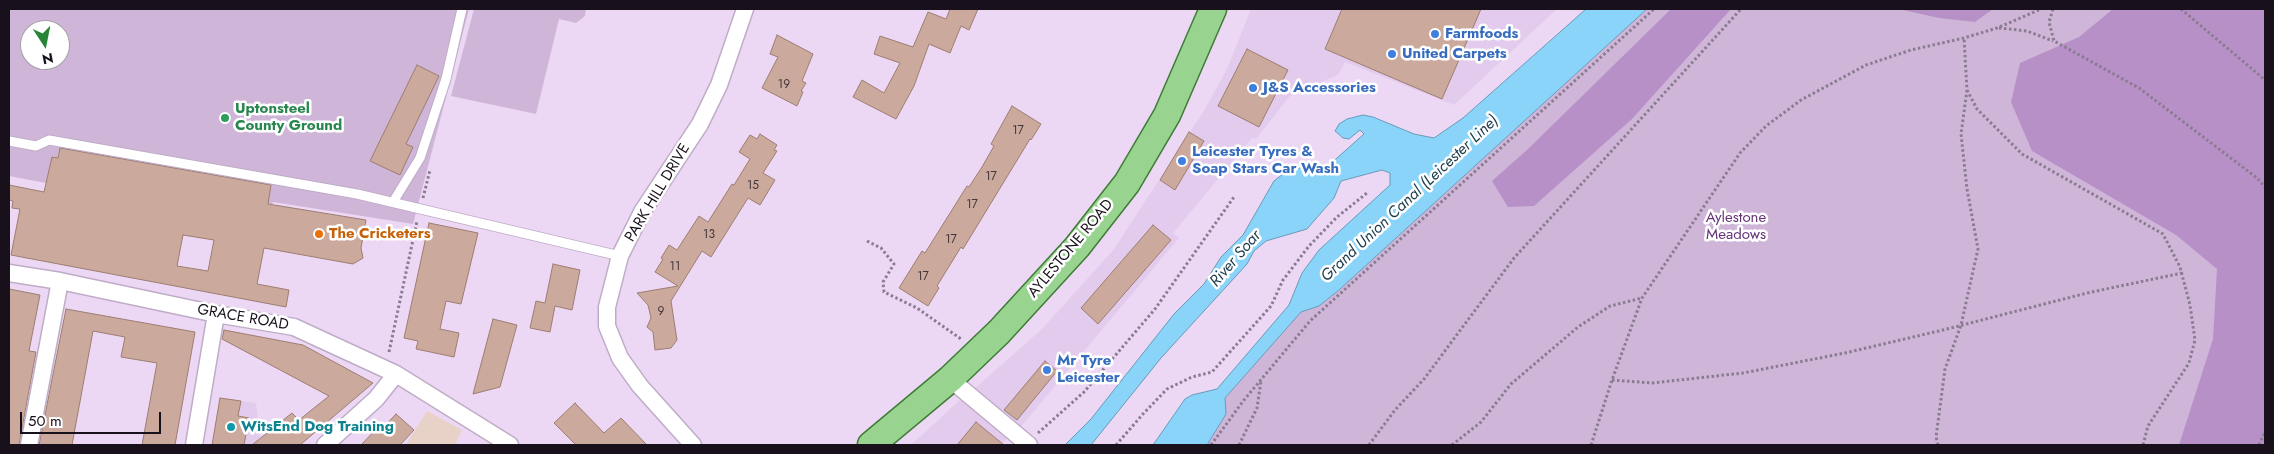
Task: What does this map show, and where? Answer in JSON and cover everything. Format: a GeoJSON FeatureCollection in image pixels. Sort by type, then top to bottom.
{"type":"FeatureCollection","features":[{"type":"Feature","properties":{"kind":"main road","name":"AYLESTONE ROAD"},"geometry":{"type":"LineString","coordinates":[[871,445],[950,379],[999,332],[1076,247],[1127,183],[1167,115],[1214,9]]}},
{"type":"Feature","properties":{"kind":"street","name":"PARK HILL DRIVE"},"geometry":{"type":"LineString","coordinates":[[693,445],[687,436],[640,386],[620,358],[612,343],[607,326],[607,307],[610,288],[620,256],[642,212],[700,124],[719,85],[745,9]]}},
{"type":"Feature","properties":{"kind":"street","name":"GRACE ROAD"},"geometry":{"type":"LineString","coordinates":[[9,272],[216,314],[294,327],[389,371],[510,445]]}},
{"type":"Feature","properties":{"kind":"street"},"geometry":{"type":"LineString","coordinates":[[29,445],[60,281]]}},
{"type":"Feature","properties":{"kind":"street"},"geometry":{"type":"LineString","coordinates":[[194,445],[216,314]]}},
{"type":"Feature","properties":{"kind":"street"},"geometry":{"type":"LineString","coordinates":[[325,445],[376,399],[389,371]]}},
{"type":"Feature","properties":{"kind":"street"},"geometry":{"type":"LineString","coordinates":[[950,379],[1028,444]]}},
{"type":"Feature","properties":{"kind":"lane"},"geometry":{"type":"LineString","coordinates":[[393,202],[420,158],[446,79],[462,9]]}},
{"type":"Feature","properties":{"kind":"lane"},"geometry":{"type":"LineString","coordinates":[[9,141],[36,146],[49,140],[393,202],[620,256]]}},
{"type":"Feature","properties":{"kind":"path"},"geometry":{"type":"LineString","coordinates":[[1211,445],[1310,321],[1654,9]]}},
{"type":"Feature","properties":{"kind":"path"},"geometry":{"type":"LineString","coordinates":[[1369,445],[1395,410],[1424,379],[1514,258],[1741,9]]}},
{"type":"Feature","properties":{"kind":"path"},"geometry":{"type":"LineString","coordinates":[[1591,445],[1642,298],[1740,153],[1766,126],[1802,100],[1866,65],[1910,50],[1964,38],[1997,28],[2041,9]]}},
{"type":"Feature","properties":{"kind":"path"},"geometry":{"type":"LineString","coordinates":[[2053,9],[2049,22],[2054,41]]}},
{"type":"Feature","properties":{"kind":"path"},"geometry":{"type":"LineString","coordinates":[[2181,9],[2265,80]]}},
{"type":"Feature","properties":{"kind":"path"},"geometry":{"type":"LineString","coordinates":[[1997,28],[2028,31],[2054,41],[2138,88],[2250,172],[2265,187]]}},
{"type":"Feature","properties":{"kind":"path"},"geometry":{"type":"LineString","coordinates":[[1938,445],[1936,437],[1945,369],[1961,325],[1978,249],[1967,190],[1961,134],[1967,90],[1964,38]]}},
{"type":"Feature","properties":{"kind":"path"},"geometry":{"type":"LineString","coordinates":[[1967,90],[1977,109],[2022,154],[2163,234],[2182,273],[2190,305],[2195,340],[2189,363],[2148,426],[2143,445]]}},
{"type":"Feature","properties":{"kind":"path"},"geometry":{"type":"LineString","coordinates":[[389,371],[388,358],[420,208],[433,161]]}},
{"type":"Feature","properties":{"kind":"path"},"geometry":{"type":"LineString","coordinates":[[1116,445],[1167,389],[1192,377],[1212,372],[1271,306],[1283,280],[1309,246],[1337,217],[1367,193]]}},
{"type":"Feature","properties":{"kind":"path"},"geometry":{"type":"LineString","coordinates":[[1028,444],[1091,385],[1155,309],[1234,198]]}},
{"type":"Feature","properties":{"kind":"path"},"geometry":{"type":"LineString","coordinates":[[867,241],[881,248],[894,264],[883,282],[884,292],[917,308],[961,339]]}},
{"type":"Feature","properties":{"kind":"path"},"geometry":{"type":"LineString","coordinates":[[1612,380],[1652,384],[1743,373],[1845,353],[2087,293],[2182,273]]}},
{"type":"Feature","properties":{"kind":"path"},"geometry":{"type":"LineString","coordinates":[[1452,445],[1481,422],[1511,384],[1578,327],[1610,306],[1642,298]]}},
{"type":"Feature","properties":{"kind":"path"},"geometry":{"type":"LineString","coordinates":[[1239,445],[1257,408],[1262,379]]}},
{"type":"Feature","properties":{"kind":"path"},"geometry":{"type":"LineString","coordinates":[[2259,445],[2265,432]]}},
{"type":"Feature","properties":{"kind":"shaded area"},"geometry":{"type":"Polygon","coordinates":[[[1251,9],[1557,9],[1454,105],[1345,62],[1338,75],[1290,96],[1256,139],[1252,138],[1173,233],[1179,238],[1018,430],[973,390],[1043,328],[1114,249],[1205,109],[1227,69],[1251,9]]]}},
{"type":"Feature","properties":{"kind":"shaded area"},"geometry":{"type":"Polygon","coordinates":[[[1671,9],[1731,9],[1632,119],[1534,206],[1508,207],[1492,181],[1528,149],[1671,9]]]}},
{"type":"Feature","properties":{"kind":"shaded area"},"geometry":{"type":"Polygon","coordinates":[[[1898,9],[1993,9],[1975,22],[1939,18],[1898,9]]]}},
{"type":"Feature","properties":{"kind":"shaded area"},"geometry":{"type":"Polygon","coordinates":[[[2113,9],[2265,9],[2265,445],[2179,445],[2213,339],[2217,269],[2176,235],[2032,151],[2011,102],[2020,63],[2079,37],[2113,9]]]}},
{"type":"Feature","properties":{"kind":"shaded area"},"geometry":{"type":"Polygon","coordinates":[[[220,398],[256,403],[260,439],[263,445],[212,445],[220,398]]]}},
{"type":"Feature","properties":{"kind":"shaded area"},"geometry":{"type":"Polygon","coordinates":[[[962,398],[1010,434],[1001,445],[911,445],[962,398]]]}},
{"type":"Feature","properties":{"kind":"shaded area"},"geometry":{"type":"Polygon","coordinates":[[[427,411],[462,430],[455,445],[406,445],[427,411]]]}},
{"type":"Feature","properties":{"kind":"green space","name":"Uptonsteel County Ground"},"geometry":{"type":"Polygon","coordinates":[[[9,9],[469,9],[413,224],[273,202],[268,225],[9,176],[9,9]]]}},
{"type":"Feature","properties":{"kind":"green space"},"geometry":{"type":"Polygon","coordinates":[[[474,9],[586,9],[585,16],[576,23],[559,19],[536,114],[451,96],[474,9]]]}},
{"type":"Feature","properties":{"kind":"green space","name":"Aylestone Meadows"},"geometry":{"type":"Polygon","coordinates":[[[1647,9],[2265,9],[2265,445],[1207,445],[1226,414],[1225,398],[1301,312],[1319,306],[1339,290],[1647,9]]]}},
{"type":"Feature","properties":{"kind":"water"},"geometry":{"type":"Polygon","coordinates":[[[1586,9],[1647,9],[1339,290],[1319,306],[1301,312],[1225,398],[1226,414],[1207,445],[1153,445],[1185,399],[1192,395],[1217,389],[1289,305],[1302,273],[1319,250],[1390,185],[1390,173],[1382,170],[1341,181],[1334,198],[1307,229],[1266,241],[1254,251],[1247,264],[1161,358],[1091,445],[1065,445],[1091,419],[1174,314],[1204,284],[1221,257],[1243,235],[1274,181],[1283,174],[1314,163],[1328,166],[1364,134],[1360,130],[1349,139],[1343,138],[1335,131],[1339,124],[1347,119],[1363,115],[1373,117],[1414,134],[1434,138],[1463,118],[1586,9]]]}},
{"type":"Feature","properties":{"kind":"building"},"geometry":{"type":"Polygon","coordinates":[[[950,9],[978,9],[969,30],[961,26],[950,53],[929,44],[914,86],[896,119],[853,97],[862,80],[884,93],[900,63],[874,54],[880,36],[913,47],[928,12],[946,19],[950,9]]]}},
{"type":"Feature","properties":{"kind":"building","name":"United Carpets"},"geometry":{"type":"Polygon","coordinates":[[[1342,9],[1481,9],[1442,99],[1325,49],[1342,9]]]}},
{"type":"Feature","properties":{"kind":"building"},"geometry":{"type":"Polygon","coordinates":[[[777,35],[813,54],[802,81],[806,83],[801,91],[803,92],[797,106],[762,88],[778,57],[770,54],[777,35]]]}},
{"type":"Feature","properties":{"kind":"building","name":"J&S Accessories"},"geometry":{"type":"Polygon","coordinates":[[[1247,49],[1288,70],[1259,127],[1218,106],[1247,49]]]}},
{"type":"Feature","properties":{"kind":"building"},"geometry":{"type":"Polygon","coordinates":[[[417,65],[439,76],[406,144],[413,147],[400,175],[370,161],[417,65]]]}},
{"type":"Feature","properties":{"kind":"building"},"geometry":{"type":"Polygon","coordinates":[[[1012,106],[1041,124],[963,249],[961,247],[937,286],[939,288],[928,306],[899,288],[922,251],[925,253],[967,186],[969,187],[982,167],[994,146],[991,144],[1012,106]]]}},
{"type":"Feature","properties":{"kind":"building","name":"Leicester Tyres & Soap Stars Car Wash"},"geometry":{"type":"Polygon","coordinates":[[[1189,132],[1204,141],[1175,190],[1160,180],[1189,132]]]}},
{"type":"Feature","properties":{"kind":"building"},"geometry":{"type":"Polygon","coordinates":[[[760,134],[777,145],[774,150],[777,151],[763,173],[775,180],[760,205],[748,198],[711,257],[702,251],[671,301],[677,340],[671,348],[655,350],[653,332],[647,327],[651,318],[648,305],[637,293],[678,286],[655,272],[663,259],[661,258],[669,245],[677,250],[699,216],[708,222],[750,159],[739,152],[750,135],[757,139],[760,134]]]}},
{"type":"Feature","properties":{"kind":"building"},"geometry":{"type":"Polygon","coordinates":[[[60,148],[271,185],[268,204],[366,220],[361,248],[363,258],[353,264],[264,248],[257,284],[289,290],[286,307],[11,255],[20,209],[12,208],[13,201],[9,200],[9,185],[44,192],[52,157],[58,158],[60,148]],[[183,235],[177,266],[208,271],[214,240],[183,235]]]}},
{"type":"Feature","properties":{"kind":"building"},"geometry":{"type":"Polygon","coordinates":[[[429,223],[478,233],[461,304],[446,301],[440,329],[459,333],[454,357],[416,349],[418,341],[404,338],[429,223]]]}},
{"type":"Feature","properties":{"kind":"building"},"geometry":{"type":"Polygon","coordinates":[[[1153,225],[1171,240],[1098,324],[1081,308],[1153,225]]]}},
{"type":"Feature","properties":{"kind":"building"},"geometry":{"type":"Polygon","coordinates":[[[553,264],[580,270],[572,310],[555,306],[550,332],[530,328],[536,301],[545,303],[553,264]]]}},
{"type":"Feature","properties":{"kind":"building"},"geometry":{"type":"Polygon","coordinates":[[[9,289],[40,295],[29,351],[36,352],[19,445],[9,445],[9,289]]]}},
{"type":"Feature","properties":{"kind":"building"},"geometry":{"type":"Polygon","coordinates":[[[66,309],[195,332],[175,445],[142,445],[157,363],[121,357],[125,337],[93,331],[72,445],[39,445],[66,309]]]}},
{"type":"Feature","properties":{"kind":"building"},"geometry":{"type":"Polygon","coordinates":[[[493,319],[517,325],[500,387],[473,394],[493,319]]]}},
{"type":"Feature","properties":{"kind":"building"},"geometry":{"type":"Polygon","coordinates":[[[224,330],[303,345],[373,383],[300,445],[252,445],[292,413],[299,420],[329,396],[222,339],[224,330]]]}},
{"type":"Feature","properties":{"kind":"building"},"geometry":{"type":"Polygon","coordinates":[[[1045,361],[1057,371],[1017,420],[1004,410],[1045,361]]]}},
{"type":"Feature","properties":{"kind":"building","name":"WitsEnd Dog Training"},"geometry":{"type":"Polygon","coordinates":[[[220,398],[241,401],[238,416],[249,418],[244,445],[212,445],[220,398]]]}},
{"type":"Feature","properties":{"kind":"building"},"geometry":{"type":"Polygon","coordinates":[[[575,403],[604,433],[621,418],[647,445],[576,445],[554,423],[575,403]]]}},
{"type":"Feature","properties":{"kind":"building"},"geometry":{"type":"Polygon","coordinates":[[[396,414],[414,430],[400,445],[361,445],[378,427],[381,430],[396,414]]]}},
{"type":"Feature","properties":{"kind":"building"},"geometry":{"type":"Polygon","coordinates":[[[976,422],[1004,445],[957,445],[976,422]]]}},
{"type":"Feature","properties":{"kind":"place","name":"Farmfoods"},"geometry":{"type":"Point","coordinates":[1435,34]}},
{"type":"Feature","properties":{"kind":"place","name":"United Carpets"},"geometry":{"type":"Point","coordinates":[1392,54]}},
{"type":"Feature","properties":{"kind":"place","name":"J&S Accessories"},"geometry":{"type":"Point","coordinates":[1253,88]}},
{"type":"Feature","properties":{"kind":"place","name":"Uptonsteel County Ground"},"geometry":{"type":"Point","coordinates":[225,118]}},
{"type":"Feature","properties":{"kind":"place","name":"Leicester Tyres & Soap Stars Car Wash"},"geometry":{"type":"Point","coordinates":[1182,161]}},
{"type":"Feature","properties":{"kind":"place","name":"The Cricketers"},"geometry":{"type":"Point","coordinates":[319,234]}},
{"type":"Feature","properties":{"kind":"place","name":"Mr Tyre Leicester"},"geometry":{"type":"Point","coordinates":[1047,370]}},
{"type":"Feature","properties":{"kind":"place","name":"WitsEnd Dog Training"},"geometry":{"type":"Point","coordinates":[231,427]}},
{"type":"Feature","properties":{"kind":"water label","name":"Grand Union Canal (Leicester Line)"},"geometry":{"type":"Point","coordinates":[1410,199]}},
{"type":"Feature","properties":{"kind":"water label","name":"River Soar"},"geometry":{"type":"Point","coordinates":[1236,259]}}]}
